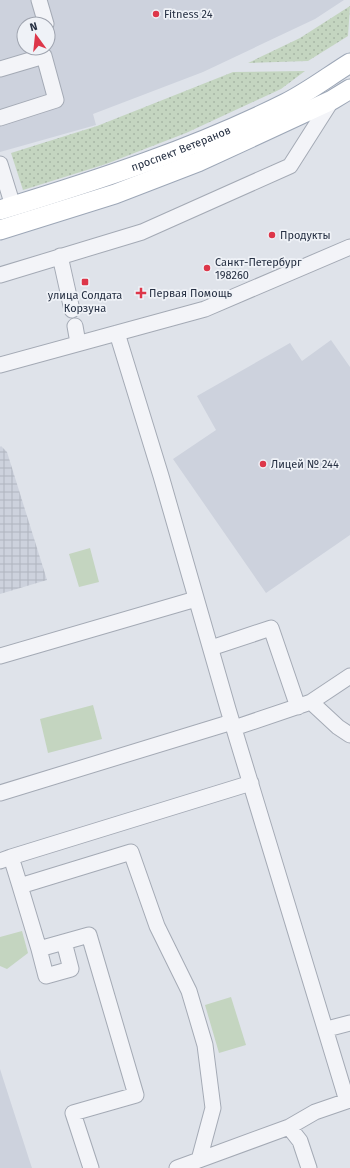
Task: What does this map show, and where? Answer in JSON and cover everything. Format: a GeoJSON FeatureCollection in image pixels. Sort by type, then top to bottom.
{"type":"FeatureCollection","features":[{"type":"Feature","properties":{"kind":"main road","name":"проспект Ветеранов"},"geometry":{"type":"LineString","coordinates":[[7,208],[110,176],[191,145],[287,102],[350,63]]}},
{"type":"Feature","properties":{"kind":"main road","name":"проспект Ветеранов"},"geometry":{"type":"LineString","coordinates":[[0,230],[115,194],[198,162],[332,100],[350,89]]}},
{"type":"Feature","properties":{"kind":"street"},"geometry":{"type":"LineString","coordinates":[[39,0],[44,16]]}},
{"type":"Feature","properties":{"kind":"street"},"geometry":{"type":"LineString","coordinates":[[0,69],[34,56]]}},
{"type":"Feature","properties":{"kind":"street"},"geometry":{"type":"LineString","coordinates":[[0,118],[56,100],[45,56]]}},
{"type":"Feature","properties":{"kind":"street"},"geometry":{"type":"LineString","coordinates":[[0,275],[142,232],[290,166],[332,100]]}},
{"type":"Feature","properties":{"kind":"street"},"geometry":{"type":"LineString","coordinates":[[0,164],[7,208]]}},
{"type":"Feature","properties":{"kind":"street"},"geometry":{"type":"LineString","coordinates":[[0,365],[205,309],[350,247]]}},
{"type":"Feature","properties":{"kind":"street"},"geometry":{"type":"LineString","coordinates":[[60,256],[72,310]]}},
{"type":"Feature","properties":{"kind":"street"},"geometry":{"type":"LineString","coordinates":[[75,326],[78,343]]}},
{"type":"Feature","properties":{"kind":"street"},"geometry":{"type":"LineString","coordinates":[[117,333],[233,725],[349,1101],[315,1112],[289,1127],[177,1168]]}},
{"type":"Feature","properties":{"kind":"street"},"geometry":{"type":"LineString","coordinates":[[0,656],[196,599]]}},
{"type":"Feature","properties":{"kind":"street"},"geometry":{"type":"LineString","coordinates":[[211,648],[271,628],[304,704],[350,735]]}},
{"type":"Feature","properties":{"kind":"street"},"geometry":{"type":"LineString","coordinates":[[0,793],[304,704],[350,676]]}},
{"type":"Feature","properties":{"kind":"street"},"geometry":{"type":"LineString","coordinates":[[64,942],[72,969],[46,976],[20,886],[5,859],[251,783]]}},
{"type":"Feature","properties":{"kind":"street"},"geometry":{"type":"LineString","coordinates":[[20,886],[131,852],[157,926],[189,991],[205,1045],[213,1108],[199,1160]]}},
{"type":"Feature","properties":{"kind":"street"},"geometry":{"type":"LineString","coordinates":[[39,949],[89,935],[136,1095],[73,1113],[91,1168]]}},
{"type":"Feature","properties":{"kind":"street"},"geometry":{"type":"LineString","coordinates":[[327,1029],[350,1023]]}},
{"type":"Feature","properties":{"kind":"street"},"geometry":{"type":"LineString","coordinates":[[289,1127],[300,1141],[308,1168]]}},
{"type":"Feature","properties":{"kind":"shaded area"},"geometry":{"type":"Polygon","coordinates":[[[0,0],[344,0],[315,19],[203,72],[93,114],[96,125],[0,152],[0,0]]]}},
{"type":"Feature","properties":{"kind":"shaded area","name":"Лицей № 244"},"geometry":{"type":"Polygon","coordinates":[[[331,340],[350,367],[350,535],[266,593],[173,459],[216,430],[197,396],[290,343],[302,361],[331,340]]]}},
{"type":"Feature","properties":{"kind":"shaded area"},"geometry":{"type":"Polygon","coordinates":[[[1,446],[7,452],[47,580],[0,594],[0,447],[1,446]]]}},
{"type":"Feature","properties":{"kind":"shaded area"},"geometry":{"type":"Polygon","coordinates":[[[0,1069],[29,1159],[32,1168],[0,1168],[0,1069]]]}},
{"type":"Feature","properties":{"kind":"green space"},"geometry":{"type":"Polygon","coordinates":[[[350,6],[348,36],[308,61],[248,63],[300,38],[350,6]]]}},
{"type":"Feature","properties":{"kind":"green space"},"geometry":{"type":"Polygon","coordinates":[[[305,71],[281,89],[186,133],[106,164],[23,190],[11,153],[97,126],[233,72],[305,71]]]}},
{"type":"Feature","properties":{"kind":"green space"},"geometry":{"type":"Polygon","coordinates":[[[90,548],[99,582],[79,587],[69,554],[90,548]]]}},
{"type":"Feature","properties":{"kind":"green space"},"geometry":{"type":"Polygon","coordinates":[[[93,705],[102,739],[48,753],[40,719],[93,705]]]}},
{"type":"Feature","properties":{"kind":"green space"},"geometry":{"type":"Polygon","coordinates":[[[22,931],[28,953],[7,969],[0,966],[0,937],[22,931]]]}},
{"type":"Feature","properties":{"kind":"green space"},"geometry":{"type":"Polygon","coordinates":[[[231,997],[246,1045],[219,1053],[205,1005],[231,997]]]}},
{"type":"Feature","properties":{"kind":"place","name":"Fitness 24"},"geometry":{"type":"Point","coordinates":[156,14]}},
{"type":"Feature","properties":{"kind":"place","name":"Продукты"},"geometry":{"type":"Point","coordinates":[272,235]}},
{"type":"Feature","properties":{"kind":"place","name":"Санкт-Петербург 198260"},"geometry":{"type":"Point","coordinates":[207,268]}},
{"type":"Feature","properties":{"kind":"place","name":"улица Солдата Корзуна"},"geometry":{"type":"Point","coordinates":[85,282]}},
{"type":"Feature","properties":{"kind":"place","name":"Первая Помощь"},"geometry":{"type":"Point","coordinates":[141,293]}},
{"type":"Feature","properties":{"kind":"place","name":"Лицей № 244"},"geometry":{"type":"Point","coordinates":[263,464]}}]}
